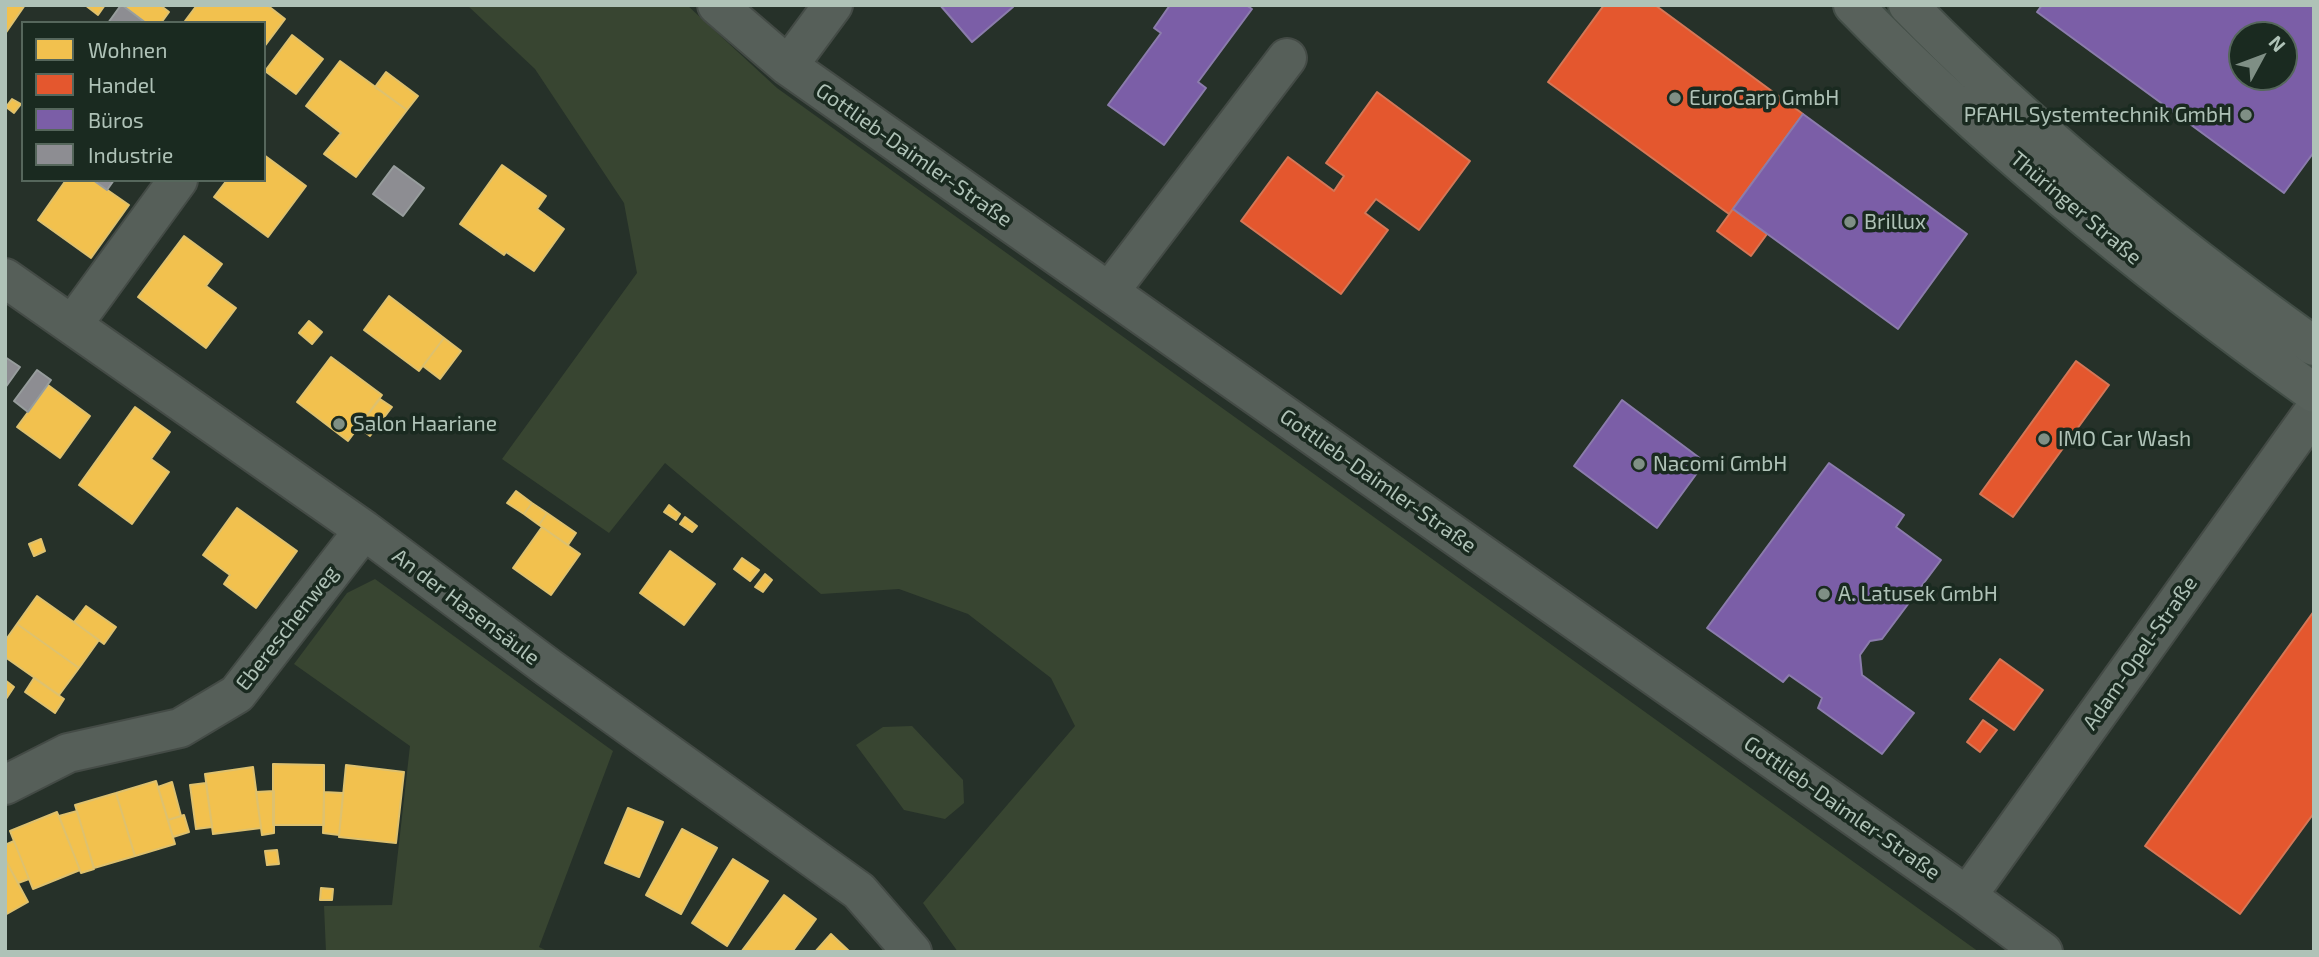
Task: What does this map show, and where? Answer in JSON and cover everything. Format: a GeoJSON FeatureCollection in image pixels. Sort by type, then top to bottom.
{"type":"FeatureCollection","features":[{"type":"Feature","properties":{"kind":"main road","name":"Thüringer Straße"},"geometry":{"type":"LineString","coordinates":[[1853,5],[1974,122],[2065,201],[2232,334],[2314,393]]}},
{"type":"Feature","properties":{"kind":"main road","name":"Thüringer Straße"},"geometry":{"type":"LineString","coordinates":[[1908,5],[2057,147],[2151,224],[2314,346]]}},
{"type":"Feature","properties":{"kind":"street","name":"Gottlieb-Daimler-Straße"},"geometry":{"type":"LineString","coordinates":[[718,5],[788,66],[2043,952]]}},
{"type":"Feature","properties":{"kind":"street"},"geometry":{"type":"LineString","coordinates":[[788,66],[833,5]]}},
{"type":"Feature","properties":{"kind":"street"},"geometry":{"type":"LineString","coordinates":[[1109,292],[1287,58]]}},
{"type":"Feature","properties":{"kind":"street"},"geometry":{"type":"LineString","coordinates":[[73,324],[177,182]]}},
{"type":"Feature","properties":{"kind":"street","name":"An der Hasensäule"},"geometry":{"type":"LineString","coordinates":[[5,278],[364,530],[549,668],[859,891],[912,952]]}},
{"type":"Feature","properties":{"kind":"street","name":"Adam-Opel-Straße"},"geometry":{"type":"LineString","coordinates":[[1967,896],[2314,411]]}},
{"type":"Feature","properties":{"kind":"street","name":"Ebereschenweg"},"geometry":{"type":"LineString","coordinates":[[5,785],[68,753],[180,728],[237,694],[364,530]]}},
{"type":"Feature","properties":{"kind":"green space"},"geometry":{"type":"Polygon","coordinates":[[[467,5],[687,5],[777,88],[1979,952],[958,952],[923,903],[1075,726],[1051,678],[968,614],[899,589],[821,594],[665,463],[609,533],[502,459],[637,273],[624,203],[535,69],[467,5]]]}},
{"type":"Feature","properties":{"kind":"green space"},"geometry":{"type":"Polygon","coordinates":[[[375,579],[613,751],[539,947],[549,952],[326,952],[324,906],[392,905],[410,746],[294,664],[347,593],[375,579]]]}},
{"type":"Feature","properties":{"kind":"green space"},"geometry":{"type":"Polygon","coordinates":[[[912,726],[963,780],[964,803],[945,819],[904,810],[856,745],[883,727],[912,726]]]}},
{"type":"Feature","properties":{"kind":"building: Wohnen"},"geometry":{"type":"Polygon","coordinates":[[[5,5],[25,5],[5,34],[5,5]]]}},
{"type":"Feature","properties":{"kind":"building: Wohnen"},"geometry":{"type":"Polygon","coordinates":[[[85,5],[105,5],[98,15],[85,5]]]}},
{"type":"Feature","properties":{"kind":"building: Wohnen"},"geometry":{"type":"Polygon","coordinates":[[[122,5],[160,5],[169,12],[162,21],[143,21],[122,5]]]}},
{"type":"Feature","properties":{"kind":"building: Wohnen"},"geometry":{"type":"Polygon","coordinates":[[[197,5],[267,5],[285,19],[266,44],[266,21],[185,21],[197,5]]]}},
{"type":"Feature","properties":{"kind":"building: Wohnen"},"geometry":{"type":"Polygon","coordinates":[[[292,35],[323,59],[296,94],[266,70],[292,35]]]}},
{"type":"Feature","properties":{"kind":"building: Wohnen"},"geometry":{"type":"Polygon","coordinates":[[[340,61],[407,110],[356,177],[324,154],[341,133],[306,106],[340,61]]]}},
{"type":"Feature","properties":{"kind":"building: Wohnen"},"geometry":{"type":"Polygon","coordinates":[[[386,72],[418,96],[407,110],[375,87],[386,72]]]}},
{"type":"Feature","properties":{"kind":"building: Wohnen"},"geometry":{"type":"Polygon","coordinates":[[[12,99],[21,104],[14,113],[6,107],[12,99]]]}},
{"type":"Feature","properties":{"kind":"building: Wohnen"},"geometry":{"type":"Polygon","coordinates":[[[266,156],[306,186],[268,237],[214,197],[225,182],[266,182],[266,156]]]}},
{"type":"Feature","properties":{"kind":"building: Wohnen"},"geometry":{"type":"Polygon","coordinates":[[[502,165],[546,196],[537,209],[564,229],[534,271],[506,252],[504,255],[460,224],[502,165]]]}},
{"type":"Feature","properties":{"kind":"building: Wohnen"},"geometry":{"type":"Polygon","coordinates":[[[65,182],[96,182],[129,205],[91,258],[38,220],[65,182]]]}},
{"type":"Feature","properties":{"kind":"building: Wohnen"},"geometry":{"type":"Polygon","coordinates":[[[184,236],[222,264],[206,286],[236,308],[206,348],[138,297],[184,236]]]}},
{"type":"Feature","properties":{"kind":"building: Wohnen"},"geometry":{"type":"Polygon","coordinates":[[[389,296],[444,338],[419,371],[364,330],[389,296]]]}},
{"type":"Feature","properties":{"kind":"building: Wohnen"},"geometry":{"type":"Polygon","coordinates":[[[309,321],[322,332],[312,344],[299,333],[309,321]]]}},
{"type":"Feature","properties":{"kind":"building: Wohnen"},"geometry":{"type":"Polygon","coordinates":[[[444,338],[461,351],[440,379],[423,366],[444,338]]]}},
{"type":"Feature","properties":{"kind":"building: Wohnen"},"geometry":{"type":"Polygon","coordinates":[[[331,357],[382,395],[348,441],[297,402],[331,357]]]}},
{"type":"Feature","properties":{"kind":"building: Wohnen"},"geometry":{"type":"Polygon","coordinates":[[[48,385],[90,416],[60,458],[17,427],[48,385]]]}},
{"type":"Feature","properties":{"kind":"building: Wohnen"},"geometry":{"type":"Polygon","coordinates":[[[380,399],[392,407],[370,436],[358,427],[380,399]]]}},
{"type":"Feature","properties":{"kind":"building: Wohnen"},"geometry":{"type":"Polygon","coordinates":[[[135,407],[170,432],[151,459],[169,472],[132,524],[79,485],[135,407]]]}},
{"type":"Feature","properties":{"kind":"building: Wohnen"},"geometry":{"type":"Polygon","coordinates":[[[516,491],[532,503],[524,514],[507,503],[516,491]]]}},
{"type":"Feature","properties":{"kind":"building: Wohnen"},"geometry":{"type":"Polygon","coordinates":[[[532,503],[547,513],[539,525],[524,514],[532,503]]]}},
{"type":"Feature","properties":{"kind":"building: Wohnen"},"geometry":{"type":"Polygon","coordinates":[[[669,505],[680,514],[676,520],[664,512],[669,505]]]}},
{"type":"Feature","properties":{"kind":"building: Wohnen"},"geometry":{"type":"Polygon","coordinates":[[[237,508],[297,551],[256,608],[224,584],[230,575],[203,555],[237,508]]]}},
{"type":"Feature","properties":{"kind":"building: Wohnen"},"geometry":{"type":"Polygon","coordinates":[[[547,513],[576,533],[568,545],[539,525],[547,513]]]}},
{"type":"Feature","properties":{"kind":"building: Wohnen"},"geometry":{"type":"Polygon","coordinates":[[[685,517],[697,526],[692,532],[680,524],[685,517]]]}},
{"type":"Feature","properties":{"kind":"building: Wohnen"},"geometry":{"type":"Polygon","coordinates":[[[542,527],[580,554],[551,595],[513,568],[542,527]]]}},
{"type":"Feature","properties":{"kind":"building: Wohnen"},"geometry":{"type":"Polygon","coordinates":[[[41,539],[45,551],[34,556],[29,544],[41,539]]]}},
{"type":"Feature","properties":{"kind":"building: Wohnen"},"geometry":{"type":"Polygon","coordinates":[[[670,551],[715,584],[684,625],[640,593],[670,551]]]}},
{"type":"Feature","properties":{"kind":"building: Wohnen"},"geometry":{"type":"Polygon","coordinates":[[[742,558],[759,570],[750,581],[734,569],[742,558]]]}},
{"type":"Feature","properties":{"kind":"building: Wohnen"},"geometry":{"type":"Polygon","coordinates":[[[765,574],[772,580],[763,592],[755,587],[765,574]]]}},
{"type":"Feature","properties":{"kind":"building: Wohnen"},"geometry":{"type":"Polygon","coordinates":[[[37,596],[99,640],[79,668],[17,624],[37,596]]]}},
{"type":"Feature","properties":{"kind":"building: Wohnen"},"geometry":{"type":"Polygon","coordinates":[[[86,606],[116,627],[104,644],[74,622],[86,606]]]}},
{"type":"Feature","properties":{"kind":"building: Wohnen"},"geometry":{"type":"Polygon","coordinates":[[[17,624],[79,668],[59,695],[5,657],[5,641],[17,624]]]}},
{"type":"Feature","properties":{"kind":"building: Wohnen"},"geometry":{"type":"Polygon","coordinates":[[[34,678],[64,699],[55,713],[25,692],[34,678]]]}},
{"type":"Feature","properties":{"kind":"building: Wohnen"},"geometry":{"type":"Polygon","coordinates":[[[5,680],[14,687],[6,699],[5,698],[5,680]]]}},
{"type":"Feature","properties":{"kind":"building: Wohnen"},"geometry":{"type":"Polygon","coordinates":[[[273,764],[324,765],[324,825],[273,825],[273,764]]]}},
{"type":"Feature","properties":{"kind":"building: Wohnen"},"geometry":{"type":"Polygon","coordinates":[[[346,765],[404,772],[396,843],[339,837],[346,765]]]}},
{"type":"Feature","properties":{"kind":"building: Wohnen"},"geometry":{"type":"Polygon","coordinates":[[[253,767],[261,828],[213,834],[205,774],[253,767]]]}},
{"type":"Feature","properties":{"kind":"building: Wohnen"},"geometry":{"type":"Polygon","coordinates":[[[156,781],[175,844],[135,856],[116,793],[156,781]]]}},
{"type":"Feature","properties":{"kind":"building: Wohnen"},"geometry":{"type":"Polygon","coordinates":[[[172,782],[181,816],[168,820],[158,787],[172,782]]]}},
{"type":"Feature","properties":{"kind":"building: Wohnen"},"geometry":{"type":"Polygon","coordinates":[[[206,783],[212,827],[196,829],[190,785],[206,783]]]}},
{"type":"Feature","properties":{"kind":"building: Wohnen"},"geometry":{"type":"Polygon","coordinates":[[[274,791],[274,833],[262,835],[256,792],[274,791]]]}},
{"type":"Feature","properties":{"kind":"building: Wohnen"},"geometry":{"type":"Polygon","coordinates":[[[324,792],[343,793],[339,835],[323,833],[324,792]]]}},
{"type":"Feature","properties":{"kind":"building: Wohnen"},"geometry":{"type":"Polygon","coordinates":[[[116,793],[135,856],[94,868],[75,805],[116,793]]]}},
{"type":"Feature","properties":{"kind":"building: Wohnen"},"geometry":{"type":"Polygon","coordinates":[[[628,808],[663,822],[639,877],[605,863],[628,808]]]}},
{"type":"Feature","properties":{"kind":"building: Wohnen"},"geometry":{"type":"Polygon","coordinates":[[[77,811],[94,869],[81,873],[59,816],[77,811]]]}},
{"type":"Feature","properties":{"kind":"building: Wohnen"},"geometry":{"type":"Polygon","coordinates":[[[57,812],[80,870],[33,889],[10,831],[57,812]]]}},
{"type":"Feature","properties":{"kind":"building: Wohnen"},"geometry":{"type":"Polygon","coordinates":[[[184,815],[189,832],[173,837],[168,820],[184,815]]]}},
{"type":"Feature","properties":{"kind":"building: Wohnen"},"geometry":{"type":"Polygon","coordinates":[[[682,829],[717,848],[681,914],[646,895],[682,829]]]}},
{"type":"Feature","properties":{"kind":"building: Wohnen"},"geometry":{"type":"Polygon","coordinates":[[[14,841],[29,879],[18,883],[5,859],[5,845],[14,841]]]}},
{"type":"Feature","properties":{"kind":"building: Wohnen"},"geometry":{"type":"Polygon","coordinates":[[[277,850],[279,864],[267,865],[265,851],[277,850]]]}},
{"type":"Feature","properties":{"kind":"building: Wohnen"},"geometry":{"type":"Polygon","coordinates":[[[5,859],[28,902],[5,915],[5,859]]]}},
{"type":"Feature","properties":{"kind":"building: Wohnen"},"geometry":{"type":"Polygon","coordinates":[[[733,859],[768,881],[727,946],[692,923],[733,859]]]}},
{"type":"Feature","properties":{"kind":"building: Wohnen"},"geometry":{"type":"Polygon","coordinates":[[[321,888],[333,889],[332,900],[320,900],[321,888]]]}},
{"type":"Feature","properties":{"kind":"building: Wohnen"},"geometry":{"type":"Polygon","coordinates":[[[784,895],[816,919],[792,952],[741,952],[784,895]]]}},
{"type":"Feature","properties":{"kind":"building: Wohnen"},"geometry":{"type":"Polygon","coordinates":[[[831,934],[850,952],[815,952],[831,934]]]}},
{"type":"Feature","properties":{"kind":"building: Handel","name":"EuroCarp GmbH"},"geometry":{"type":"Polygon","coordinates":[[[1604,5],[1655,5],[1803,114],[1729,214],[1548,82],[1604,5]]]}},
{"type":"Feature","properties":{"kind":"building: Handel"},"geometry":{"type":"Polygon","coordinates":[[[1377,92],[1470,161],[1419,230],[1376,199],[1365,213],[1388,230],[1341,294],[1241,221],[1288,157],[1334,191],[1344,176],[1326,163],[1377,92]]]}},
{"type":"Feature","properties":{"kind":"building: Handel"},"geometry":{"type":"Polygon","coordinates":[[[1733,209],[1767,234],[1751,256],[1717,231],[1733,209]]]}},
{"type":"Feature","properties":{"kind":"building: Handel","name":"IMO Car Wash"},"geometry":{"type":"Polygon","coordinates":[[[2076,361],[2109,385],[2013,517],[1980,494],[2076,361]]]}},
{"type":"Feature","properties":{"kind":"building: Handel"},"geometry":{"type":"Polygon","coordinates":[[[2314,611],[2314,813],[2240,914],[2145,846],[2314,611]]]}},
{"type":"Feature","properties":{"kind":"building: Handel"},"geometry":{"type":"Polygon","coordinates":[[[2000,659],[2043,690],[2014,730],[1970,699],[2000,659]]]}},
{"type":"Feature","properties":{"kind":"building: Handel"},"geometry":{"type":"Polygon","coordinates":[[[1983,720],[1997,730],[1980,752],[1967,742],[1983,720]]]}},
{"type":"Feature","properties":{"kind":"building: Büros"},"geometry":{"type":"Polygon","coordinates":[[[940,5],[1012,5],[1013,7],[972,42],[940,5]]]}},
{"type":"Feature","properties":{"kind":"building: Büros"},"geometry":{"type":"Polygon","coordinates":[[[1170,5],[1246,5],[1252,9],[1198,82],[1206,88],[1164,145],[1108,105],[1161,33],[1154,28],[1170,5]]]}},
{"type":"Feature","properties":{"kind":"building: Büros","name":"PFAHL Systemtechnik GmbH"},"geometry":{"type":"Polygon","coordinates":[[[2042,5],[2314,5],[2314,152],[2284,193],[2037,12],[2042,5]]]}},
{"type":"Feature","properties":{"kind":"building: Büros","name":"Brillux"},"geometry":{"type":"Polygon","coordinates":[[[1803,114],[1967,234],[1898,329],[1733,209],[1803,114]]]}},
{"type":"Feature","properties":{"kind":"building: Büros","name":"Nacomi GmbH"},"geometry":{"type":"Polygon","coordinates":[[[1622,400],[1705,462],[1657,528],[1574,466],[1622,400]]]}},
{"type":"Feature","properties":{"kind":"building: Büros","name":"A. Latusek GmbH"},"geometry":{"type":"Polygon","coordinates":[[[1829,463],[1904,515],[1896,527],[1941,560],[1882,639],[1870,641],[1860,655],[1862,675],[1914,713],[1882,754],[1818,708],[1822,698],[1789,675],[1783,682],[1707,628],[1829,463]]]}},
{"type":"Feature","properties":{"kind":"building: Industrie"},"geometry":{"type":"Polygon","coordinates":[[[122,5],[143,21],[109,21],[122,5]]]}},
{"type":"Feature","properties":{"kind":"building: Industrie"},"geometry":{"type":"Polygon","coordinates":[[[394,166],[424,188],[403,216],[373,194],[394,166]]]}},
{"type":"Feature","properties":{"kind":"building: Industrie"},"geometry":{"type":"Polygon","coordinates":[[[96,182],[113,182],[107,190],[96,182]]]}},
{"type":"Feature","properties":{"kind":"building: Industrie"},"geometry":{"type":"Polygon","coordinates":[[[5,357],[20,367],[5,388],[5,357]]]}},
{"type":"Feature","properties":{"kind":"building: Industrie"},"geometry":{"type":"Polygon","coordinates":[[[37,370],[51,380],[28,412],[14,401],[37,370]]]}},
{"type":"Feature","properties":{"kind":"place","name":"EuroCarp GmbH"},"geometry":{"type":"Point","coordinates":[1675,98]}},
{"type":"Feature","properties":{"kind":"place","name":"PFAHL Systemtechnik GmbH"},"geometry":{"type":"Point","coordinates":[2246,115]}},
{"type":"Feature","properties":{"kind":"place","name":"Brillux"},"geometry":{"type":"Point","coordinates":[1850,222]}},
{"type":"Feature","properties":{"kind":"place","name":"Salon Haariane"},"geometry":{"type":"Point","coordinates":[339,424]}},
{"type":"Feature","properties":{"kind":"place","name":"IMO Car Wash"},"geometry":{"type":"Point","coordinates":[2044,439]}},
{"type":"Feature","properties":{"kind":"place","name":"Nacomi GmbH"},"geometry":{"type":"Point","coordinates":[1639,464]}},
{"type":"Feature","properties":{"kind":"place","name":"A. Latusek GmbH"},"geometry":{"type":"Point","coordinates":[1824,594]}}]}
